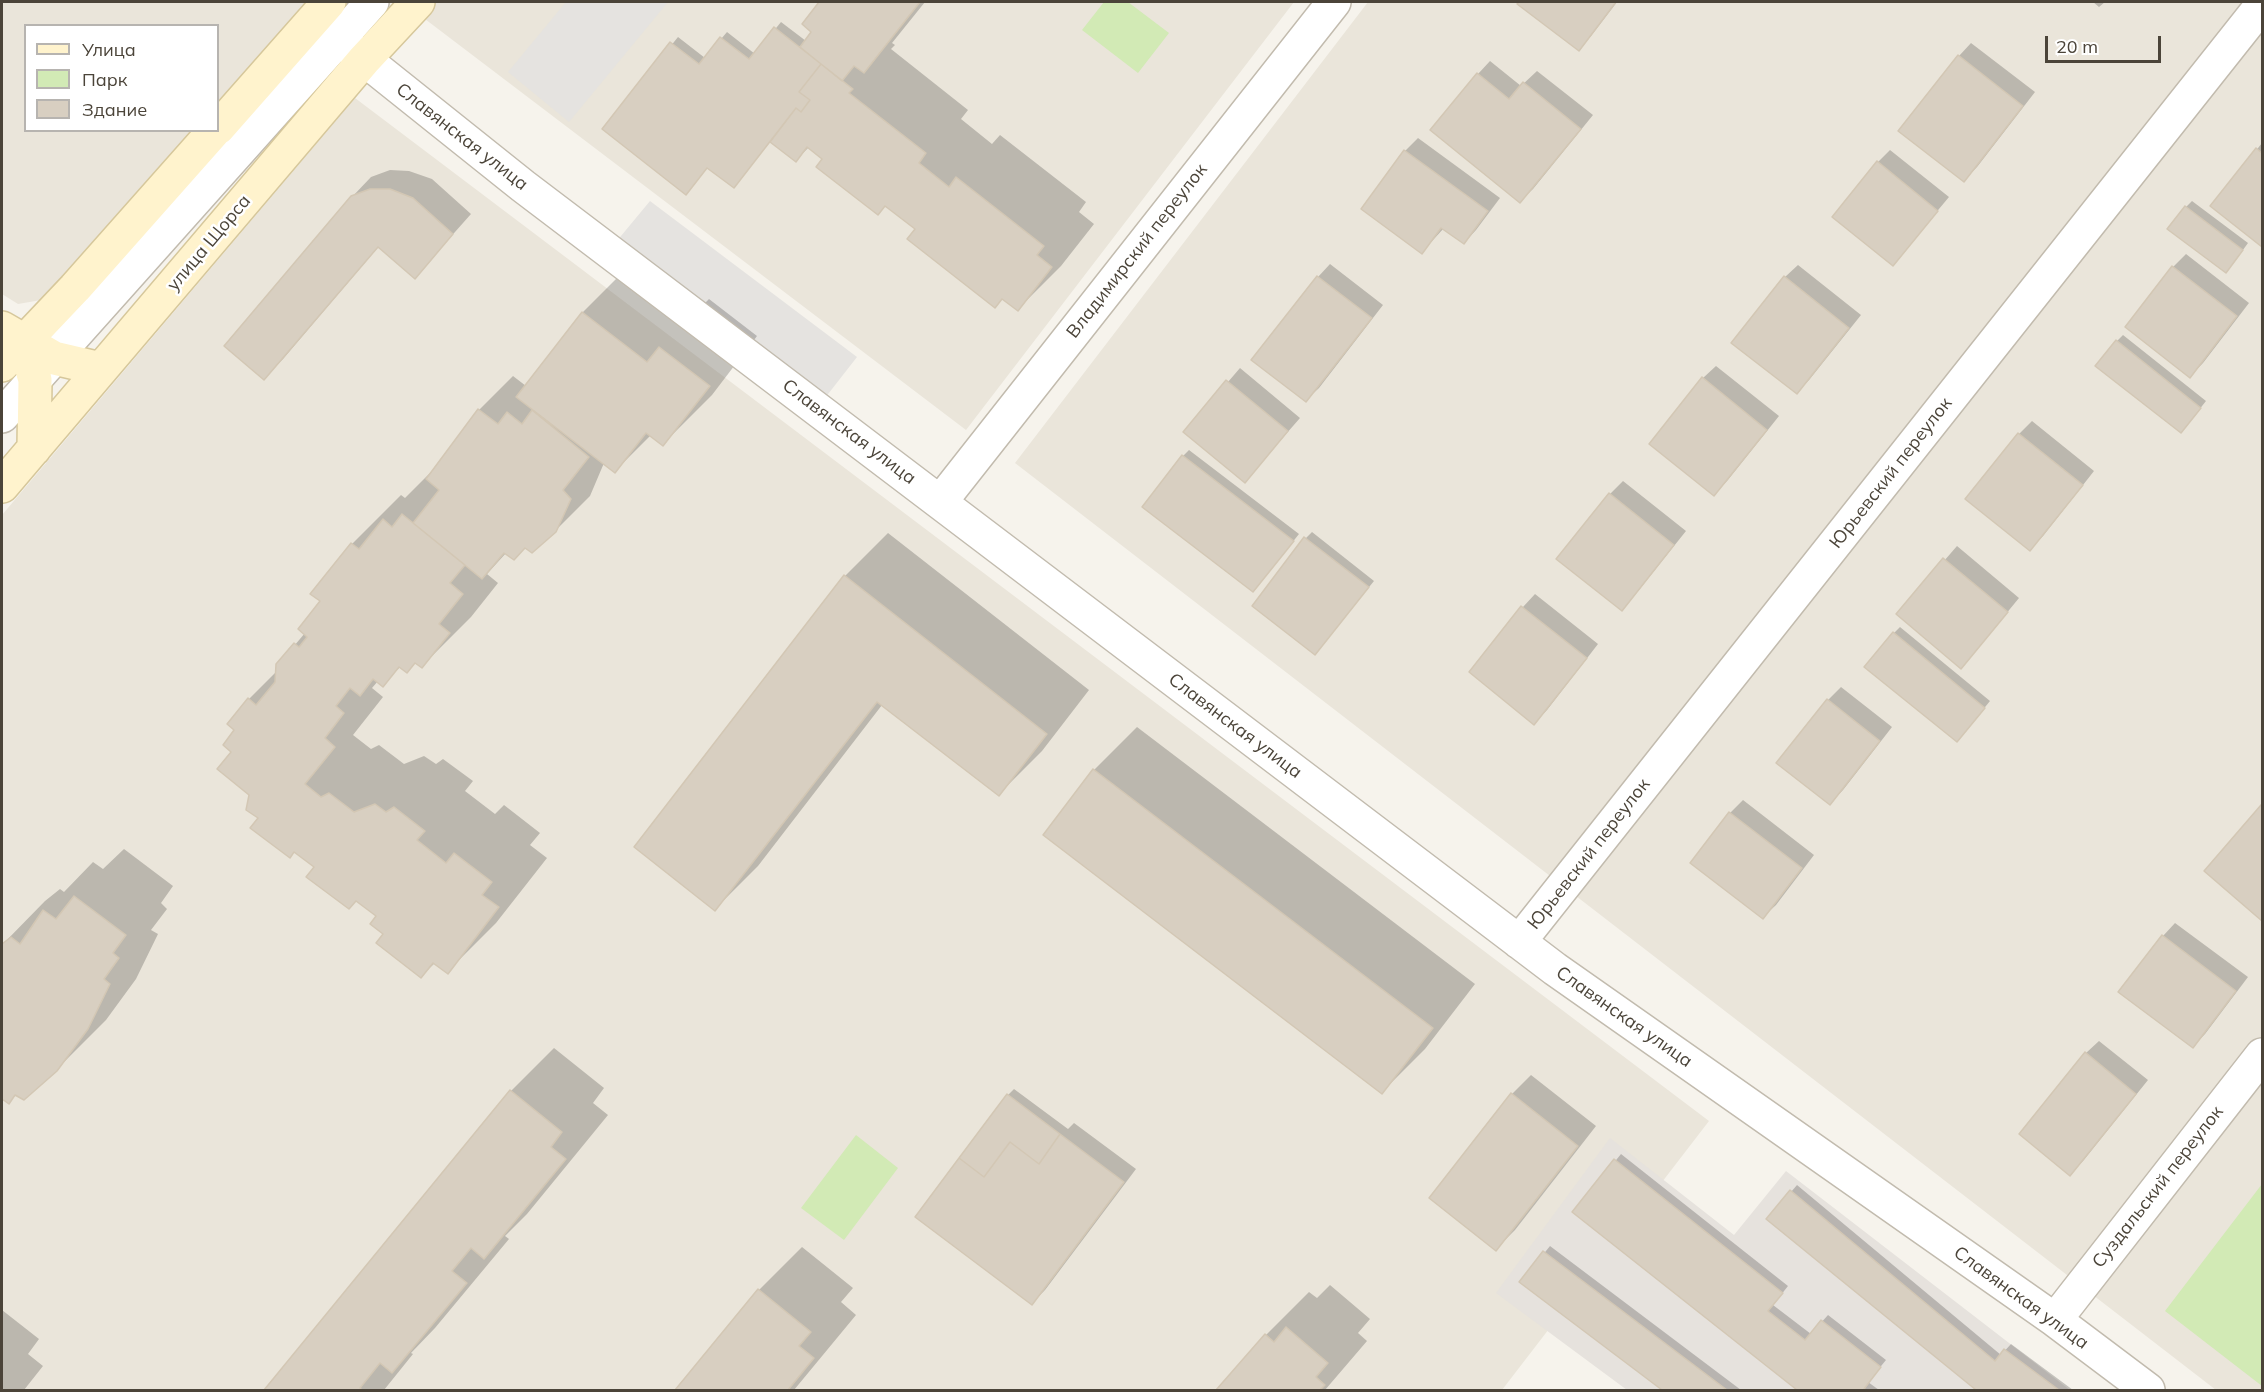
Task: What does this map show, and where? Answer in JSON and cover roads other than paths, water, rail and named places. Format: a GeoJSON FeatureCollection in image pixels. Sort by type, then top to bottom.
{"type":"FeatureCollection","features":[{"type":"Feature","properties":{"kind":"main road"},"geometry":{"type":"LineString","coordinates":[[219,126],[329,2]]}},
{"type":"Feature","properties":{"kind":"main road","name":"улица Щорса"},"geometry":{"type":"LineString","coordinates":[[2,486],[364,60],[418,2]]}},
{"type":"Feature","properties":{"kind":"main road"},"geometry":{"type":"LineString","coordinates":[[2,365],[13,334],[75,288],[213,132]]}},
{"type":"Feature","properties":{"kind":"main road"},"geometry":{"type":"LineString","coordinates":[[13,334],[44,369],[101,369]]}},
{"type":"Feature","properties":{"kind":"main road"},"geometry":{"type":"LineString","coordinates":[[34,449],[44,369]]}},
{"type":"Feature","properties":{"kind":"street"},"geometry":{"type":"LineString","coordinates":[[263,76],[339,39],[345,2]]}},
{"type":"Feature","properties":{"kind":"street","name":"улица Щорса"},"geometry":{"type":"LineString","coordinates":[[2,416],[372,2]]}},
{"type":"Feature","properties":{"kind":"street","name":"Владимирский переулок"},"geometry":{"type":"LineString","coordinates":[[941,501],[1334,2]]}},
{"type":"Feature","properties":{"kind":"street","name":"Юрьевский переулок"},"geometry":{"type":"LineString","coordinates":[[1520,942],[2262,5]]}},
{"type":"Feature","properties":{"kind":"street","name":"Славянская улица"},"geometry":{"type":"LineString","coordinates":[[339,39],[523,186],[1520,942],[2055,1320],[2148,1390]]}},
{"type":"Feature","properties":{"kind":"street","name":"Суздальский переулок"},"geometry":{"type":"LineString","coordinates":[[2055,1320],[2262,1055]]}}]}
